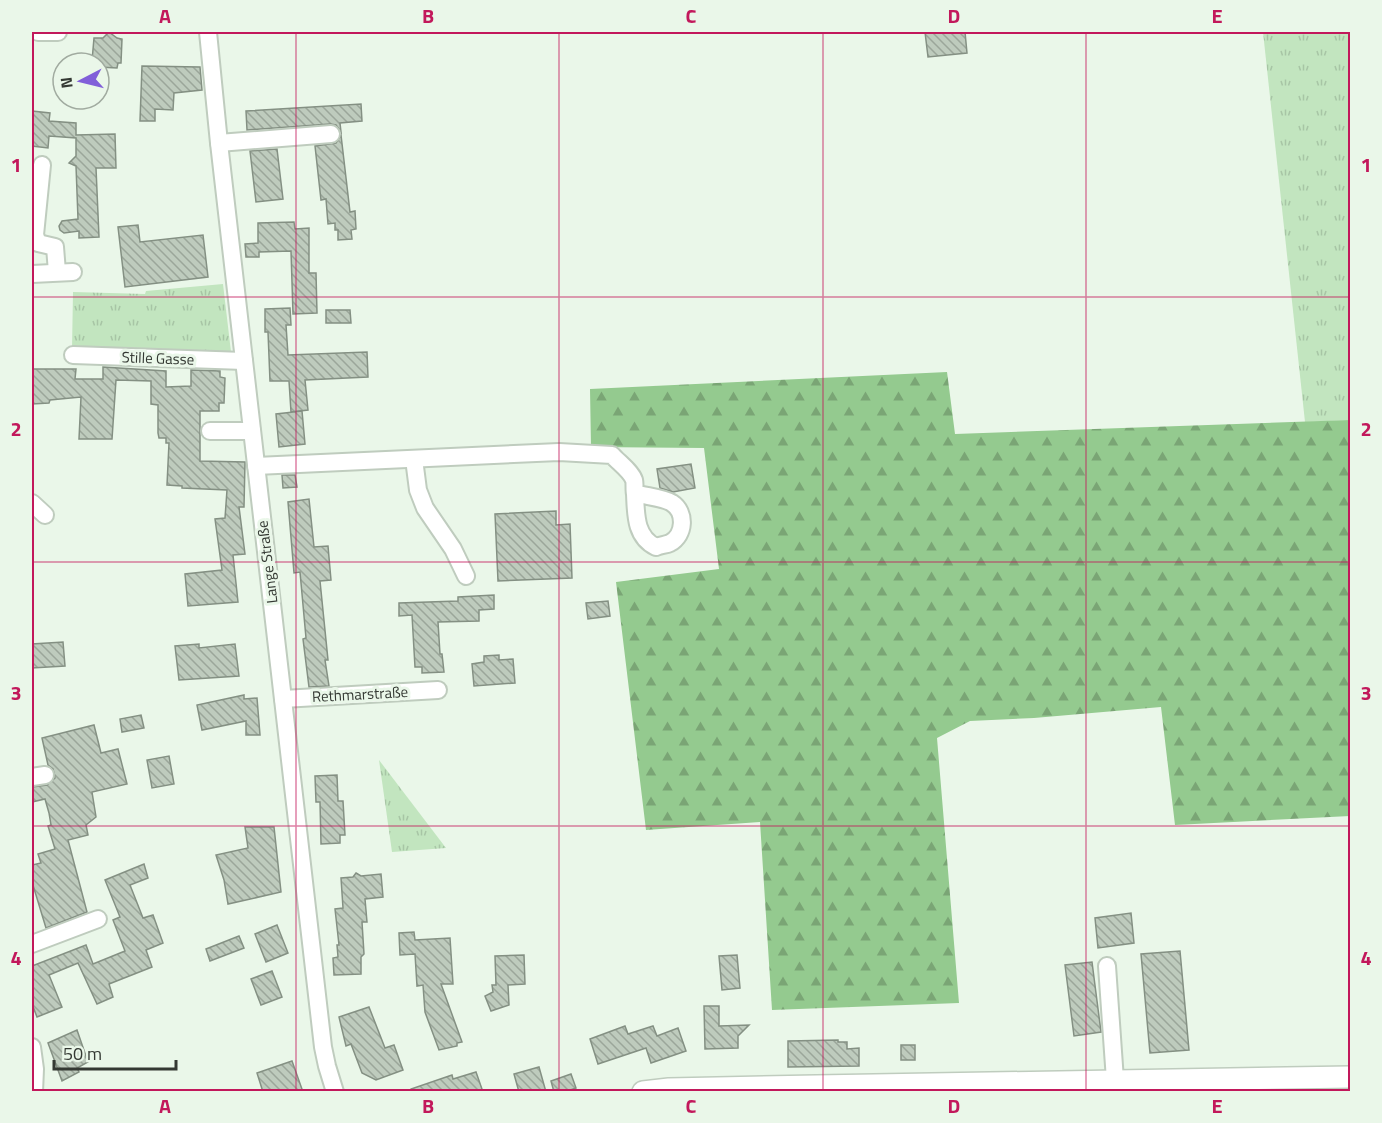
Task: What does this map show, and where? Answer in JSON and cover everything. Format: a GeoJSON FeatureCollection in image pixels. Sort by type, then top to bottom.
{"type":"FeatureCollection","features":[{"type":"Feature","properties":{"kind":"main road"},"geometry":{"type":"LineString","coordinates":[[643,1092],[669,1089],[1090,1086],[1115,1080],[1350,1077]]}},
{"type":"Feature","properties":{"kind":"street"},"geometry":{"type":"LineString","coordinates":[[38,32],[58,32]]}},
{"type":"Feature","properties":{"kind":"street","name":"Lange Straße"},"geometry":{"type":"LineString","coordinates":[[208,32],[323,1047],[335,1092]]}},
{"type":"Feature","properties":{"kind":"street"},"geometry":{"type":"LineString","coordinates":[[219,143],[331,134]]}},
{"type":"Feature","properties":{"kind":"street"},"geometry":{"type":"LineString","coordinates":[[32,274],[65,272],[55,247],[38,243],[33,235],[42,165]]}},
{"type":"Feature","properties":{"kind":"street","name":"Stille Gasse"},"geometry":{"type":"LineString","coordinates":[[73,355],[244,361]]}},
{"type":"Feature","properties":{"kind":"street"},"geometry":{"type":"LineString","coordinates":[[210,431],[252,431]]}},
{"type":"Feature","properties":{"kind":"street"},"geometry":{"type":"LineString","coordinates":[[256,466],[559,452],[612,455],[634,479],[635,493]]}},
{"type":"Feature","properties":{"kind":"street"},"geometry":{"type":"LineString","coordinates":[[414,459],[418,490],[425,508],[453,549],[466,576]]}},
{"type":"Feature","properties":{"kind":"street"},"geometry":{"type":"LineString","coordinates":[[32,503],[45,515]]}},
{"type":"Feature","properties":{"kind":"street","name":"Rethmarstraße"},"geometry":{"type":"LineString","coordinates":[[283,699],[438,690]]}},
{"type":"Feature","properties":{"kind":"street"},"geometry":{"type":"LineString","coordinates":[[32,944],[98,919]]}},
{"type":"Feature","properties":{"kind":"street"},"geometry":{"type":"LineString","coordinates":[[1107,966],[1115,1080]]}},
{"type":"Feature","properties":{"kind":"street"},"geometry":{"type":"LineString","coordinates":[[32,1047],[35,1069],[34,1092]]}},
{"type":"Feature","properties":{"kind":"green space"},"geometry":{"type":"Polygon","coordinates":[[[1263,32],[1350,32],[1350,420],[1305,422],[1263,32]]]}},
{"type":"Feature","properties":{"kind":"green space"},"geometry":{"type":"Polygon","coordinates":[[[223,284],[231,352],[72,349],[73,292],[145,294],[146,291],[223,284]]]}},
{"type":"Feature","properties":{"kind":"green space"},"geometry":{"type":"Polygon","coordinates":[[[947,372],[955,434],[1350,420],[1350,816],[1175,825],[1161,707],[970,721],[937,738],[959,1003],[772,1010],[760,822],[646,830],[616,582],[719,569],[704,448],[591,447],[590,389],[947,372]]]}},
{"type":"Feature","properties":{"kind":"green space"},"geometry":{"type":"Polygon","coordinates":[[[379,760],[446,848],[392,852],[379,760]]]}},
{"type":"Feature","properties":{"kind":"building"},"geometry":{"type":"Polygon","coordinates":[[[109,32],[122,39],[121,63],[118,63],[117,68],[111,68],[111,51],[93,51],[94,38],[103,38],[109,32]]]}},
{"type":"Feature","properties":{"kind":"building"},"geometry":{"type":"Polygon","coordinates":[[[925,32],[965,32],[967,53],[928,57],[925,32]]]}},
{"type":"Feature","properties":{"kind":"building"},"geometry":{"type":"Polygon","coordinates":[[[142,66],[200,67],[202,90],[174,93],[173,110],[155,109],[155,121],[140,121],[142,66]]]}},
{"type":"Feature","properties":{"kind":"building"},"geometry":{"type":"Polygon","coordinates":[[[361,104],[362,121],[340,123],[341,132],[336,125],[330,124],[247,130],[246,111],[361,104]]]}},
{"type":"Feature","properties":{"kind":"building"},"geometry":{"type":"Polygon","coordinates":[[[32,111],[50,113],[49,121],[76,123],[76,135],[115,134],[116,168],[96,168],[99,237],[79,238],[79,231],[64,233],[60,230],[59,226],[62,221],[78,219],[76,166],[69,163],[76,156],[76,138],[49,136],[48,148],[32,146],[32,111]]]}},
{"type":"Feature","properties":{"kind":"building"},"geometry":{"type":"Polygon","coordinates":[[[341,135],[350,212],[355,211],[356,229],[351,230],[352,239],[338,240],[335,223],[328,224],[326,199],[321,200],[315,146],[336,143],[341,135]]]}},
{"type":"Feature","properties":{"kind":"building"},"geometry":{"type":"Polygon","coordinates":[[[277,149],[283,199],[256,202],[250,151],[277,149]]]}},
{"type":"Feature","properties":{"kind":"building"},"geometry":{"type":"Polygon","coordinates":[[[294,222],[295,229],[309,228],[309,273],[316,273],[317,313],[293,314],[291,251],[259,252],[259,257],[246,257],[245,244],[258,243],[258,223],[294,222]]]}},
{"type":"Feature","properties":{"kind":"building"},"geometry":{"type":"Polygon","coordinates":[[[138,225],[140,242],[203,235],[208,277],[125,287],[118,227],[138,225]]]}},
{"type":"Feature","properties":{"kind":"building"},"geometry":{"type":"Polygon","coordinates":[[[290,308],[291,325],[286,325],[288,355],[367,352],[368,377],[305,380],[308,410],[291,412],[289,381],[270,381],[268,332],[265,332],[265,309],[290,308]]]}},
{"type":"Feature","properties":{"kind":"building"},"geometry":{"type":"Polygon","coordinates":[[[326,310],[350,310],[351,323],[326,323],[326,310]]]}},
{"type":"Feature","properties":{"kind":"building"},"geometry":{"type":"Polygon","coordinates":[[[103,367],[166,371],[166,387],[191,386],[191,370],[220,371],[220,377],[225,378],[224,403],[219,403],[219,411],[200,411],[200,461],[245,462],[244,507],[239,507],[245,554],[233,555],[238,602],[188,606],[185,574],[222,570],[215,519],[225,518],[227,490],[167,485],[169,443],[166,443],[166,438],[159,438],[158,405],[151,404],[151,381],[116,380],[112,439],[79,439],[81,397],[32,404],[32,369],[76,369],[75,379],[103,379],[103,367]]]}},
{"type":"Feature","properties":{"kind":"building"},"geometry":{"type":"Polygon","coordinates":[[[302,411],[305,444],[279,447],[276,414],[302,411]]]}},
{"type":"Feature","properties":{"kind":"building"},"geometry":{"type":"Polygon","coordinates":[[[691,464],[695,488],[673,492],[660,488],[657,469],[691,464]]]}},
{"type":"Feature","properties":{"kind":"building"},"geometry":{"type":"Polygon","coordinates":[[[282,475],[295,475],[297,487],[283,488],[282,475]]]}},
{"type":"Feature","properties":{"kind":"building"},"geometry":{"type":"Polygon","coordinates":[[[309,499],[314,547],[328,546],[331,580],[320,581],[329,686],[309,687],[303,639],[306,638],[300,572],[294,573],[288,502],[309,499]]]}},
{"type":"Feature","properties":{"kind":"building"},"geometry":{"type":"Polygon","coordinates":[[[556,511],[556,525],[570,524],[572,578],[498,581],[495,514],[556,511]]]}},
{"type":"Feature","properties":{"kind":"building"},"geometry":{"type":"Polygon","coordinates":[[[494,595],[494,609],[479,610],[479,621],[438,622],[440,654],[442,654],[444,672],[422,673],[422,667],[415,667],[412,615],[399,616],[399,603],[458,601],[458,597],[494,595]]]}},
{"type":"Feature","properties":{"kind":"building"},"geometry":{"type":"Polygon","coordinates":[[[608,601],[610,616],[588,619],[586,603],[608,601]]]}},
{"type":"Feature","properties":{"kind":"building"},"geometry":{"type":"Polygon","coordinates":[[[63,642],[65,666],[32,668],[32,644],[63,642]]]}},
{"type":"Feature","properties":{"kind":"building"},"geometry":{"type":"Polygon","coordinates":[[[199,644],[199,648],[235,644],[239,676],[179,680],[175,646],[199,644]]]}},
{"type":"Feature","properties":{"kind":"building"},"geometry":{"type":"Polygon","coordinates":[[[499,655],[499,660],[513,659],[515,683],[474,686],[472,664],[484,662],[484,656],[499,655]]]}},
{"type":"Feature","properties":{"kind":"building"},"geometry":{"type":"Polygon","coordinates":[[[244,695],[244,699],[257,698],[260,735],[246,735],[246,721],[202,730],[197,705],[244,695]]]}},
{"type":"Feature","properties":{"kind":"building"},"geometry":{"type":"Polygon","coordinates":[[[141,715],[144,728],[122,732],[120,719],[141,715]]]}},
{"type":"Feature","properties":{"kind":"building"},"geometry":{"type":"Polygon","coordinates":[[[94,725],[101,753],[118,749],[127,784],[92,792],[96,817],[86,825],[88,835],[68,840],[87,912],[46,928],[32,882],[32,865],[41,863],[38,854],[55,849],[48,826],[51,825],[45,799],[32,802],[32,787],[47,785],[55,778],[53,769],[48,765],[42,738],[94,725]]]}},
{"type":"Feature","properties":{"kind":"building"},"geometry":{"type":"Polygon","coordinates":[[[169,756],[174,784],[152,788],[147,760],[169,756]]]}},
{"type":"Feature","properties":{"kind":"building"},"geometry":{"type":"Polygon","coordinates":[[[337,775],[338,801],[343,801],[345,835],[340,835],[340,843],[321,844],[320,802],[316,802],[315,776],[337,775]]]}},
{"type":"Feature","properties":{"kind":"building"},"geometry":{"type":"Polygon","coordinates":[[[245,827],[274,827],[281,892],[228,904],[224,880],[216,855],[248,848],[245,827]]]}},
{"type":"Feature","properties":{"kind":"building"},"geometry":{"type":"Polygon","coordinates":[[[144,864],[148,878],[130,885],[143,918],[153,915],[163,943],[146,950],[152,967],[109,984],[113,997],[97,1004],[78,963],[49,975],[62,1007],[37,1017],[32,1004],[32,966],[86,945],[93,964],[125,951],[113,920],[120,917],[105,880],[144,864]]]}},
{"type":"Feature","properties":{"kind":"building"},"geometry":{"type":"Polygon","coordinates":[[[356,873],[361,876],[381,874],[383,897],[365,899],[367,922],[362,922],[364,954],[361,957],[361,974],[334,975],[333,958],[338,957],[337,945],[339,945],[335,909],[343,908],[341,878],[353,877],[356,873]]]}},
{"type":"Feature","properties":{"kind":"building"},"geometry":{"type":"Polygon","coordinates":[[[1131,913],[1134,943],[1098,948],[1095,918],[1131,913]]]}},
{"type":"Feature","properties":{"kind":"building"},"geometry":{"type":"Polygon","coordinates":[[[277,925],[288,953],[266,962],[255,934],[277,925]]]}},
{"type":"Feature","properties":{"kind":"building"},"geometry":{"type":"Polygon","coordinates":[[[414,932],[415,940],[450,938],[453,984],[441,984],[462,1042],[457,1043],[457,1046],[439,1050],[425,1012],[423,985],[417,986],[415,954],[400,955],[399,933],[414,932]]]}},
{"type":"Feature","properties":{"kind":"building"},"geometry":{"type":"Polygon","coordinates":[[[239,936],[244,948],[210,961],[206,949],[239,936]]]}},
{"type":"Feature","properties":{"kind":"building"},"geometry":{"type":"Polygon","coordinates":[[[1180,951],[1189,1050],[1150,1053],[1141,954],[1180,951]]]}},
{"type":"Feature","properties":{"kind":"building"},"geometry":{"type":"Polygon","coordinates":[[[524,955],[525,984],[508,985],[509,1005],[491,1011],[485,996],[493,992],[492,985],[496,985],[495,956],[524,955]]]}},
{"type":"Feature","properties":{"kind":"building"},"geometry":{"type":"Polygon","coordinates":[[[737,955],[740,988],[722,990],[719,956],[737,955]]]}},
{"type":"Feature","properties":{"kind":"building"},"geometry":{"type":"Polygon","coordinates":[[[1092,962],[1101,1032],[1074,1036],[1065,965],[1092,962]]]}},
{"type":"Feature","properties":{"kind":"building"},"geometry":{"type":"Polygon","coordinates":[[[272,971],[282,997],[261,1005],[251,979],[272,971]]]}},
{"type":"Feature","properties":{"kind":"building"},"geometry":{"type":"Polygon","coordinates":[[[704,1006],[719,1006],[719,1026],[749,1025],[738,1036],[738,1048],[705,1049],[704,1006]]]}},
{"type":"Feature","properties":{"kind":"building"},"geometry":{"type":"Polygon","coordinates":[[[369,1007],[385,1048],[394,1045],[403,1070],[376,1080],[362,1073],[351,1044],[346,1046],[339,1017],[369,1007]]]}},
{"type":"Feature","properties":{"kind":"building"},"geometry":{"type":"Polygon","coordinates":[[[625,1026],[628,1034],[653,1026],[657,1036],[678,1028],[686,1051],[651,1063],[646,1048],[598,1064],[590,1039],[625,1026]]]}},
{"type":"Feature","properties":{"kind":"building"},"geometry":{"type":"Polygon","coordinates":[[[77,1030],[88,1062],[77,1068],[79,1072],[62,1081],[48,1043],[77,1030]]]}},
{"type":"Feature","properties":{"kind":"building"},"geometry":{"type":"Polygon","coordinates":[[[838,1040],[838,1042],[847,1042],[847,1049],[859,1048],[859,1066],[788,1067],[788,1041],[838,1040]]]}},
{"type":"Feature","properties":{"kind":"building"},"geometry":{"type":"Polygon","coordinates":[[[901,1045],[915,1045],[915,1060],[901,1060],[901,1045]]]}},
{"type":"Feature","properties":{"kind":"building"},"geometry":{"type":"Polygon","coordinates":[[[292,1061],[303,1092],[263,1092],[257,1073],[292,1061]]]}},
{"type":"Feature","properties":{"kind":"building"},"geometry":{"type":"Polygon","coordinates":[[[539,1067],[546,1092],[519,1092],[514,1074],[539,1067]]]}},
{"type":"Feature","properties":{"kind":"building"},"geometry":{"type":"Polygon","coordinates":[[[476,1072],[483,1092],[411,1092],[411,1089],[452,1075],[453,1079],[476,1072]]]}},
{"type":"Feature","properties":{"kind":"building"},"geometry":{"type":"Polygon","coordinates":[[[571,1074],[576,1088],[565,1092],[554,1092],[551,1081],[571,1074]]]}}]}
